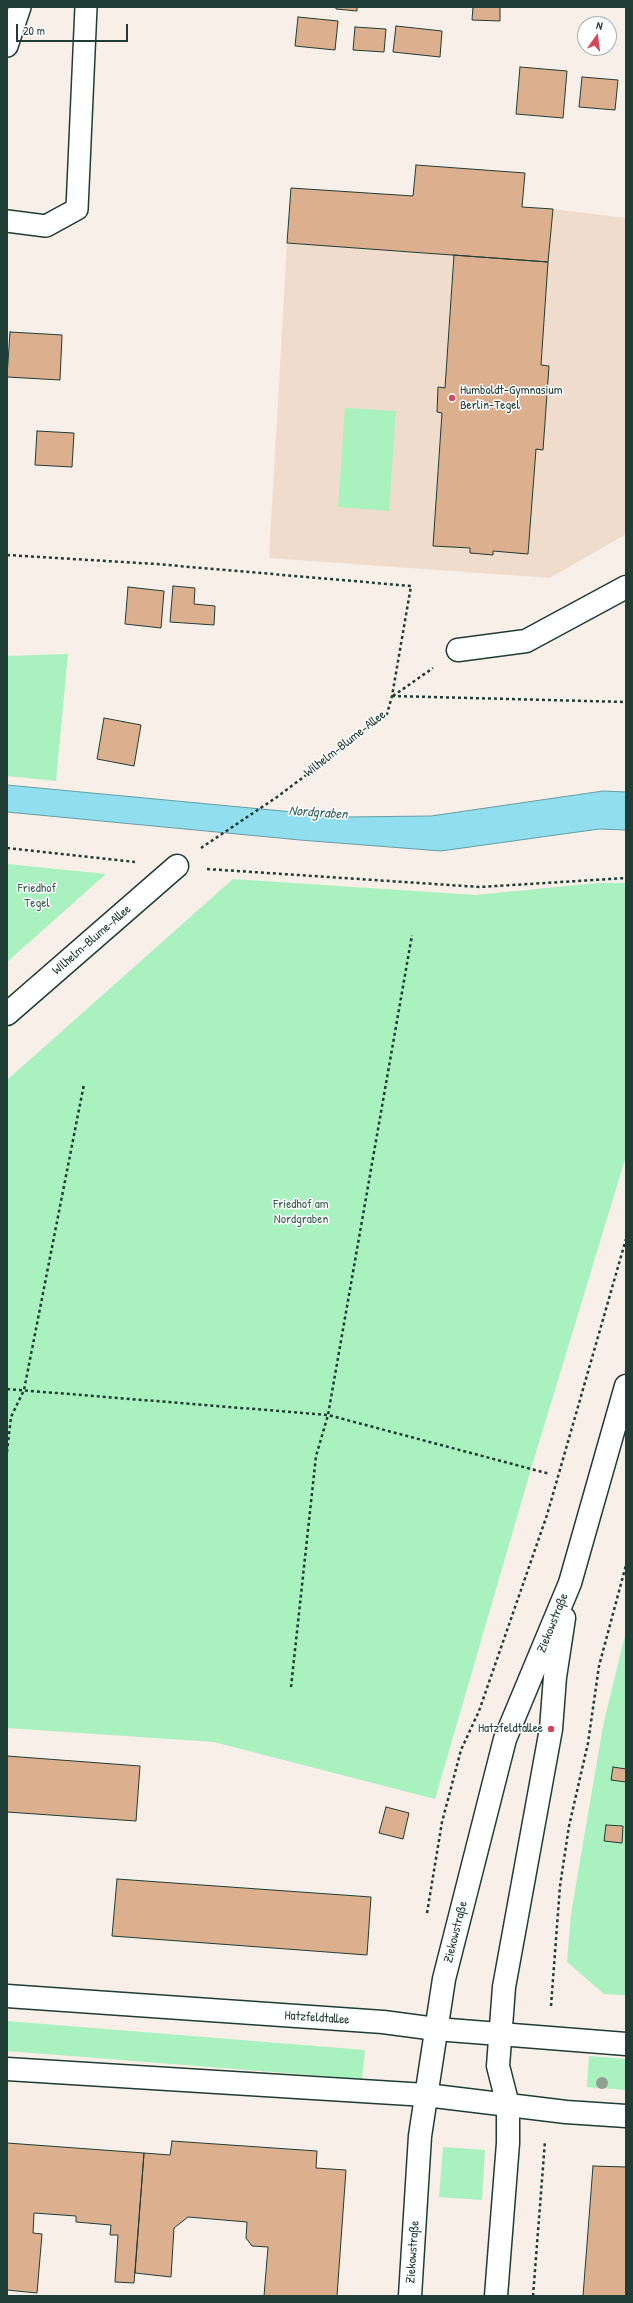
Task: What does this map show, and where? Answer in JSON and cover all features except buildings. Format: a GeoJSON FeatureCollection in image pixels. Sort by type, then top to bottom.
{"type":"FeatureCollection","features":[{"type":"Feature","properties":{"kind":"street"},"geometry":{"type":"LineString","coordinates":[[458,650],[526,641],[626,587]]}},
{"type":"Feature","properties":{"kind":"street","name":"Wilhelm-Blume-Allee"},"geometry":{"type":"LineString","coordinates":[[7,1014],[177,866]]}},
{"type":"Feature","properties":{"kind":"street","name":"Ziekowstraße"},"geometry":{"type":"LineString","coordinates":[[410,2296],[420,2136],[444,1979],[505,1739],[570,1583],[626,1386]]}},
{"type":"Feature","properties":{"kind":"street","name":"Ziekowstraße"},"geometry":{"type":"LineString","coordinates":[[496,2296],[508,2143],[508,2105],[498,2066],[504,1987],[551,1729],[556,1677],[570,1583]]}},
{"type":"Feature","properties":{"kind":"street","name":"Hatzfeldtallee"},"geometry":{"type":"LineString","coordinates":[[7,1996],[384,2022],[436,2029],[626,2044]]}},
{"type":"Feature","properties":{"kind":"street"},"geometry":{"type":"LineString","coordinates":[[7,2069],[426,2095],[508,2105],[626,2116]]}},
{"type":"Feature","properties":{"kind":"lane"},"geometry":{"type":"LineString","coordinates":[[7,46],[20,7]]}},
{"type":"Feature","properties":{"kind":"lane"},"geometry":{"type":"LineString","coordinates":[[7,221],[46,226],[78,209],[86,7]]}},
{"type":"Feature","properties":{"kind":"path"},"geometry":{"type":"LineString","coordinates":[[7,555],[156,564],[411,586],[392,696],[626,702]]}},
{"type":"Feature","properties":{"kind":"path","name":"Wilhelm-Blume-Allee"},"geometry":{"type":"LineString","coordinates":[[198,849],[277,797],[387,714],[392,696],[458,650]]}},
{"type":"Feature","properties":{"kind":"path"},"geometry":{"type":"LineString","coordinates":[[7,848],[140,862]]}},
{"type":"Feature","properties":{"kind":"path"},"geometry":{"type":"LineString","coordinates":[[177,866],[480,887],[626,878]]}},
{"type":"Feature","properties":{"kind":"path"},"geometry":{"type":"LineString","coordinates":[[291,1687],[316,1456],[328,1415],[412,935]]}},
{"type":"Feature","properties":{"kind":"path"},"geometry":{"type":"LineString","coordinates":[[7,1452],[10,1417],[24,1390],[84,1084]]}},
{"type":"Feature","properties":{"kind":"path"},"geometry":{"type":"LineString","coordinates":[[7,1389],[328,1415],[550,1474]]}},
{"type":"Feature","properties":{"kind":"path"},"geometry":{"type":"LineString","coordinates":[[550,2038],[560,1886],[569,1826],[588,1744],[599,1666],[626,1565]]}},
{"type":"Feature","properties":{"kind":"path"},"geometry":{"type":"LineString","coordinates":[[533,2296],[541,2208],[547,2109]]}},
{"type":"Feature","properties":{"kind":"shaded area","name":"Humboldt-Gymnasium Berlin-Tegel"},"geometry":{"type":"Polygon","coordinates":[[[553,209],[626,218],[626,534],[550,578],[269,558],[287,243],[548,262],[553,209]]]}},
{"type":"Feature","properties":{"kind":"green space"},"geometry":{"type":"Polygon","coordinates":[[[345,408],[396,411],[389,511],[338,507],[345,408]]]}},
{"type":"Feature","properties":{"kind":"green space"},"geometry":{"type":"Polygon","coordinates":[[[68,654],[56,781],[7,776],[7,656],[68,654]]]}},
{"type":"Feature","properties":{"kind":"green space","name":"Friedhof Tegel"},"geometry":{"type":"Polygon","coordinates":[[[7,864],[106,874],[7,962],[7,864]]]}},
{"type":"Feature","properties":{"kind":"green space","name":"Friedhof am Nordgraben"},"geometry":{"type":"Polygon","coordinates":[[[233,879],[475,895],[597,883],[626,883],[626,1156],[531,1469],[435,1799],[214,1742],[7,1728],[7,1080],[233,879]]]}},
{"type":"Feature","properties":{"kind":"green space"},"geometry":{"type":"Polygon","coordinates":[[[626,1631],[626,1995],[604,1994],[567,1962],[571,1914],[603,1726],[626,1631]]]}},
{"type":"Feature","properties":{"kind":"green space"},"geometry":{"type":"Polygon","coordinates":[[[7,2021],[365,2050],[362,2079],[7,2051],[7,2021]]]}},
{"type":"Feature","properties":{"kind":"green space"},"geometry":{"type":"Polygon","coordinates":[[[589,2056],[626,2059],[626,2090],[587,2087],[589,2056]]]}},
{"type":"Feature","properties":{"kind":"green space"},"geometry":{"type":"Polygon","coordinates":[[[443,2147],[485,2150],[482,2200],[439,2197],[443,2147]]]}},
{"type":"Feature","properties":{"kind":"water"},"geometry":{"type":"Polygon","coordinates":[[[7,785],[346,817],[431,816],[603,791],[626,792],[626,830],[599,829],[441,851],[300,840],[7,812],[7,785]]]}},
{"type":"Feature","properties":{"kind":"place","name":"Humboldt-Gymnasium Berlin-Tegel"},"geometry":{"type":"Point","coordinates":[452,398]}},
{"type":"Feature","properties":{"kind":"place","name":"Hatzfeldtallee"},"geometry":{"type":"Point","coordinates":[551,1729]}},
{"type":"Feature","properties":{"kind":"water label","name":"Nordgraben"},"geometry":{"type":"Point","coordinates":[318,813]}}]}
